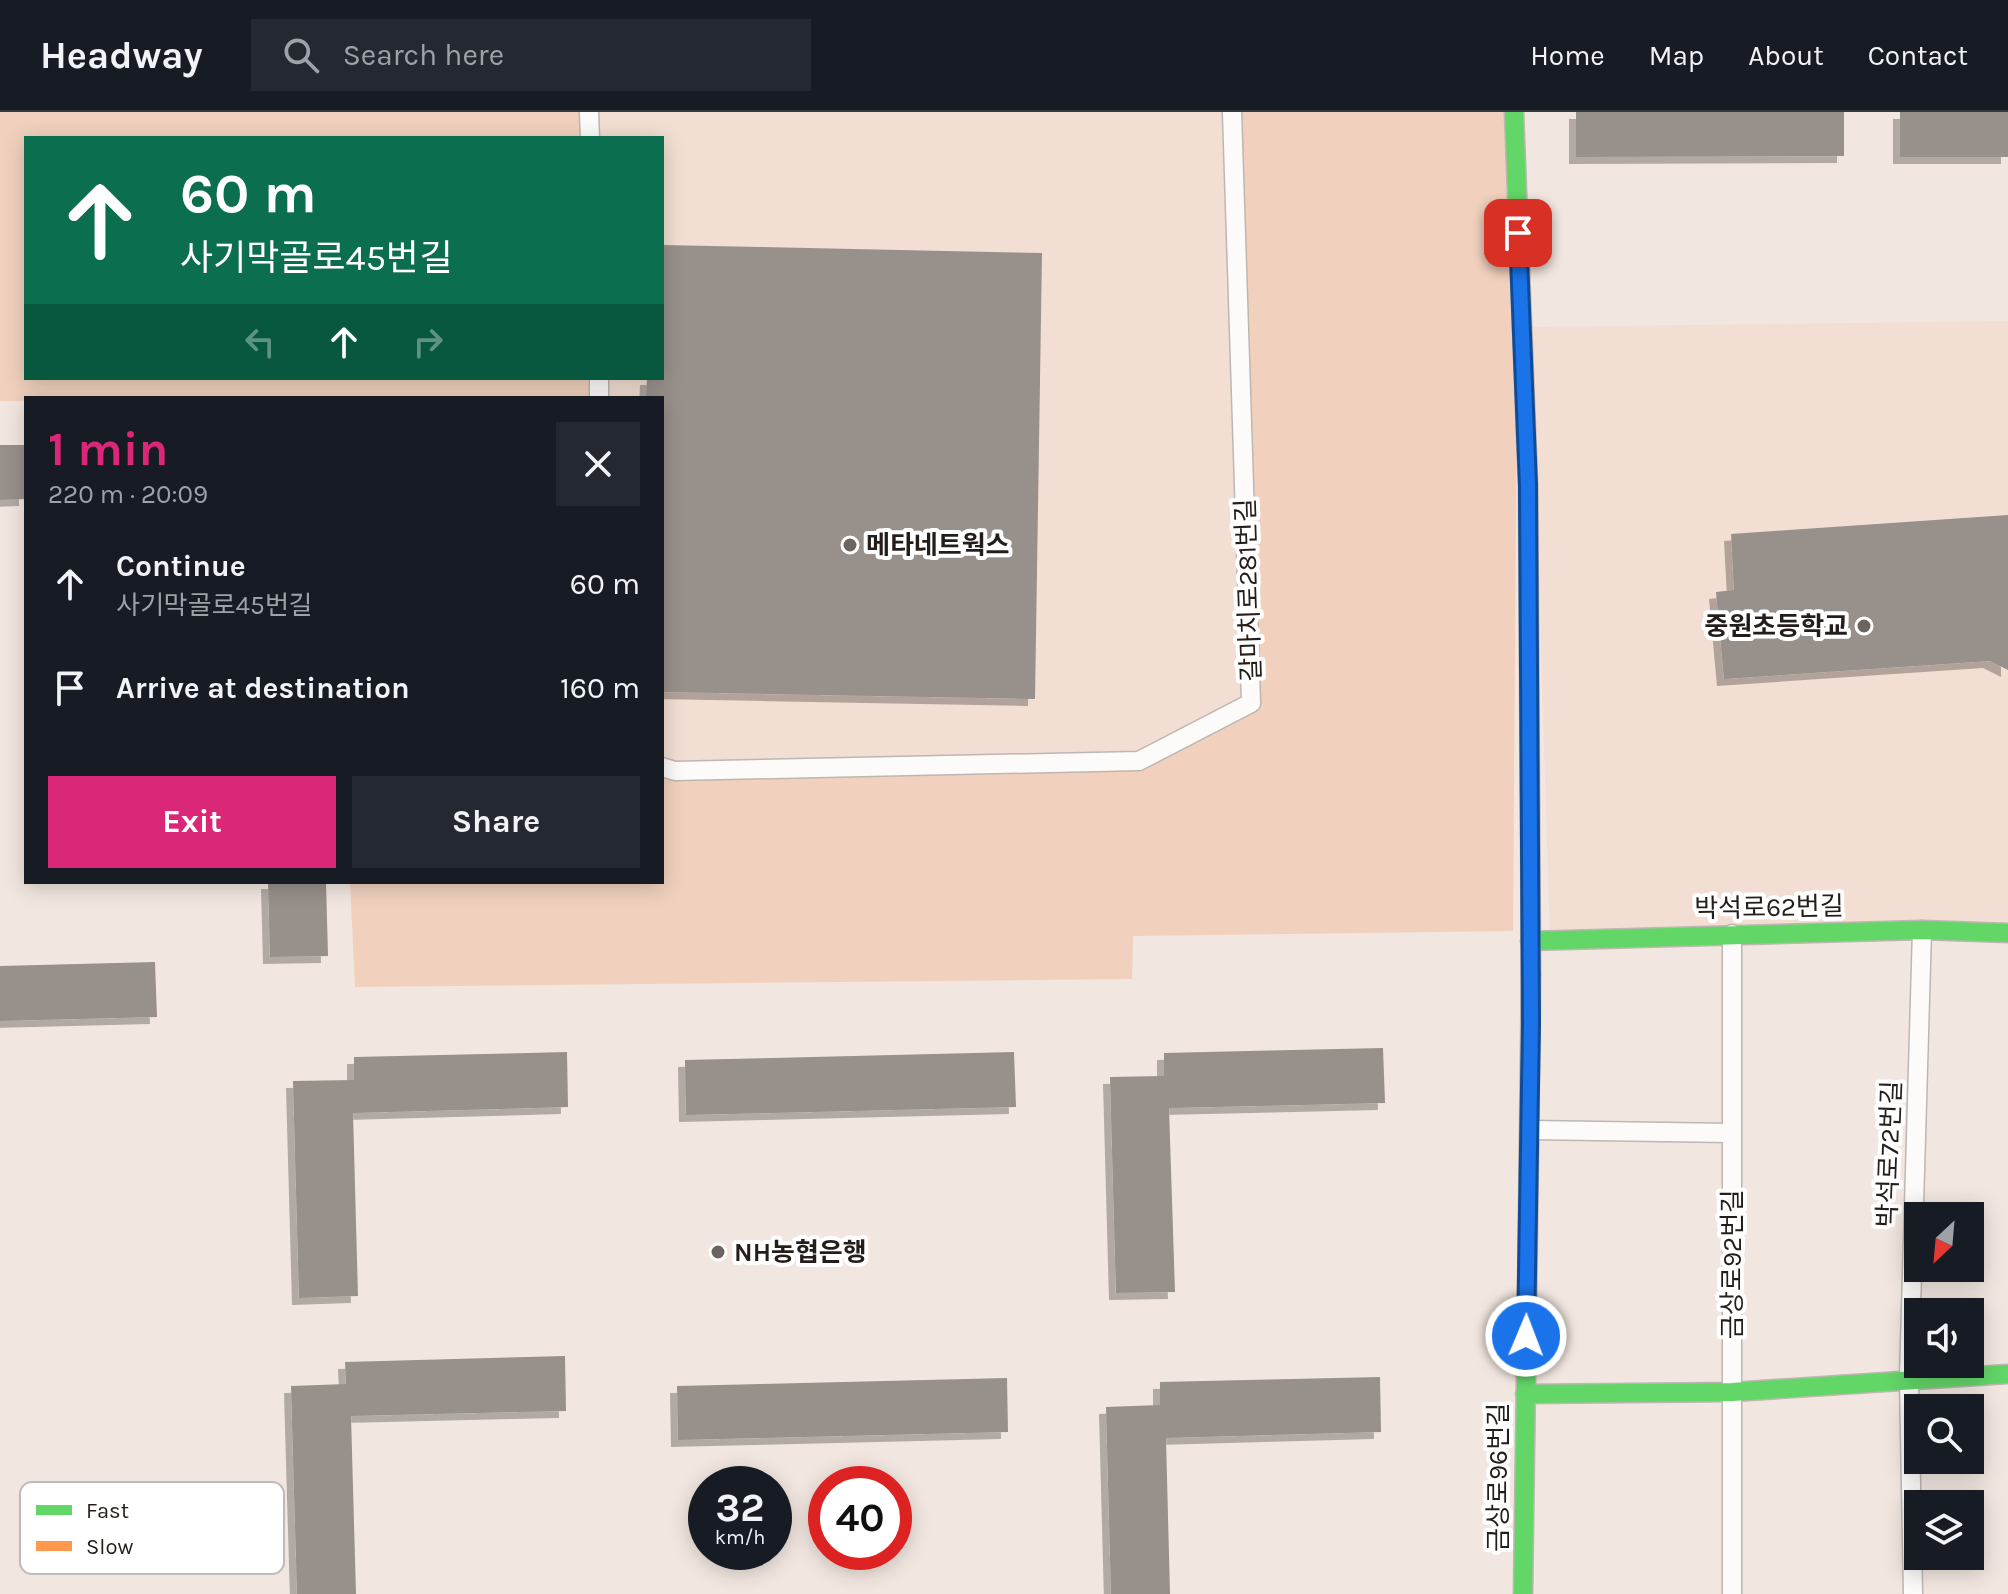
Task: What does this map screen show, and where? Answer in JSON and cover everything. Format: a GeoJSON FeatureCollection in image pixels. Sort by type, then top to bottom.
{"type":"FeatureCollection","features":[{"type":"Feature","properties":{"kind":"street","name":"금상로96번길"},"geometry":{"type":"LineString","coordinates":[[1514,112],[1528,485],[1531,1024],[1523,1594]]}},
{"type":"Feature","properties":{"kind":"street","name":"박석로62번길"},"geometry":{"type":"LineString","coordinates":[[1530,941],[1922,930],[2008,933]]}},
{"type":"Feature","properties":{"kind":"street"},"geometry":{"type":"LineString","coordinates":[[1984,1375],[2008,1374]]}},
{"type":"Feature","properties":{"kind":"street"},"geometry":{"type":"LineString","coordinates":[[1525,1394],[1732,1392],[1909,1378]]}},
{"type":"Feature","properties":{"kind":"lane"},"geometry":{"type":"LineString","coordinates":[[589,112],[590,136]]}},
{"type":"Feature","properties":{"kind":"lane","name":"갈마치로281번길"},"geometry":{"type":"LineString","coordinates":[[664,768],[675,771],[1139,761],[1251,703],[1232,112]]}},
{"type":"Feature","properties":{"kind":"lane","name":"박석로72번길"},"geometry":{"type":"LineString","coordinates":[[1911,1298],[1922,930]]}},
{"type":"Feature","properties":{"kind":"lane","name":"금상로92번길"},"geometry":{"type":"LineString","coordinates":[[1732,934],[1732,1594]]}},
{"type":"Feature","properties":{"kind":"lane"},"geometry":{"type":"LineString","coordinates":[[1530,1130],[1731,1133]]}},
{"type":"Feature","properties":{"kind":"lane","name":"박석로72번길"},"geometry":{"type":"LineString","coordinates":[[1909,1378],[1913,1594]]}},
{"type":"Feature","properties":{"kind":"shaded area"},"geometry":{"type":"Polygon","coordinates":[[[0,112],[589,112],[590,136],[24,136],[24,380],[599,380],[599,396],[24,396],[24,401],[0,401],[0,112]]]}},
{"type":"Feature","properties":{"kind":"shaded area"},"geometry":{"type":"Polygon","coordinates":[[[589,112],[1232,112],[1251,703],[1139,761],[664,767],[664,396],[599,396],[599,380],[664,380],[664,136],[590,136],[589,112]]]}},
{"type":"Feature","properties":{"kind":"shaded area"},"geometry":{"type":"Polygon","coordinates":[[[1232,112],[1519,112],[1513,931],[1133,936],[1132,979],[355,987],[350,884],[664,884],[664,767],[1139,761],[1251,703],[1232,112]]]}},
{"type":"Feature","properties":{"kind":"shaded area"},"geometry":{"type":"Polygon","coordinates":[[[2008,321],[2008,933],[1550,939],[1531,327],[2008,321]]]}},
{"type":"Feature","properties":{"kind":"building"},"geometry":{"type":"Polygon","coordinates":[[[1576,112],[1844,112],[1844,156],[1576,157],[1576,112]]]}},
{"type":"Feature","properties":{"kind":"building"},"geometry":{"type":"Polygon","coordinates":[[[1900,112],[2008,112],[2008,157],[1900,157],[1900,112]]]}},
{"type":"Feature","properties":{"kind":"building","name":"메타네트웍스"},"geometry":{"type":"Polygon","coordinates":[[[664,245],[1042,253],[1035,699],[664,692],[664,396],[646,396],[647,380],[664,380],[664,245]]]}},
{"type":"Feature","properties":{"kind":"building"},"geometry":{"type":"Polygon","coordinates":[[[0,445],[24,445],[24,499],[0,500],[0,445]]]}},
{"type":"Feature","properties":{"kind":"building","name":"중원초등학교"},"geometry":{"type":"Polygon","coordinates":[[[2008,515],[2008,670],[1990,661],[1724,679],[1716,592],[1734,590],[1731,534],[2008,515]]]}},
{"type":"Feature","properties":{"kind":"building"},"geometry":{"type":"Polygon","coordinates":[[[268,884],[326,884],[328,956],[270,957],[268,884]]]}},
{"type":"Feature","properties":{"kind":"building"},"geometry":{"type":"Polygon","coordinates":[[[155,962],[157,1017],[0,1021],[0,966],[155,962]]]}},
{"type":"Feature","properties":{"kind":"building"},"geometry":{"type":"Polygon","coordinates":[[[1383,1048],[1385,1103],[1169,1108],[1175,1292],[1116,1293],[1110,1077],[1164,1076],[1164,1053],[1383,1048]]]}},
{"type":"Feature","properties":{"kind":"building"},"geometry":{"type":"Polygon","coordinates":[[[567,1052],[568,1107],[353,1113],[358,1296],[299,1298],[293,1081],[354,1080],[354,1057],[567,1052]]]}},
{"type":"Feature","properties":{"kind":"building"},"geometry":{"type":"Polygon","coordinates":[[[1014,1052],[1016,1107],[686,1115],[685,1060],[1014,1052]]]}},
{"type":"Feature","properties":{"kind":"building"},"geometry":{"type":"Polygon","coordinates":[[[565,1356],[566,1411],[351,1416],[356,1594],[297,1594],[291,1386],[346,1384],[345,1362],[565,1356]]]}},
{"type":"Feature","properties":{"kind":"building"},"geometry":{"type":"Polygon","coordinates":[[[1380,1377],[1381,1432],[1166,1438],[1170,1594],[1111,1594],[1106,1407],[1160,1405],[1160,1382],[1380,1377]]]}},
{"type":"Feature","properties":{"kind":"building"},"geometry":{"type":"Polygon","coordinates":[[[1007,1378],[1008,1432],[678,1440],[677,1386],[1007,1378]]]}},
{"type":"Feature","properties":{"kind":"traffic: fast"},"geometry":{"type":"LineString","coordinates":[[1514,112],[1528,485],[1531,974]]}},
{"type":"Feature","properties":{"kind":"traffic: fast"},"geometry":{"type":"LineString","coordinates":[[1530,941],[1922,930],[2008,933]]}},
{"type":"Feature","properties":{"kind":"traffic: fast"},"geometry":{"type":"LineString","coordinates":[[1523,1594],[1527,1305]]}},
{"type":"Feature","properties":{"kind":"traffic: fast"},"geometry":{"type":"LineString","coordinates":[[1525,1394],[1732,1392],[2008,1374]]}},
{"type":"Feature","properties":{"kind":"traffic: slow"},"geometry":{"type":"LineString","coordinates":[[1527,1305],[1531,974]]}},
{"type":"Feature","properties":{"kind":"place","name":"메타네트웍스"},"geometry":{"type":"Point","coordinates":[850,545]}},
{"type":"Feature","properties":{"kind":"place","name":"중원초등학교"},"geometry":{"type":"Point","coordinates":[1864,626]}},
{"type":"Feature","properties":{"kind":"place","name":"NH농협은행"},"geometry":{"type":"Point","coordinates":[718,1252]}},
{"type":"Feature","properties":{"kind":"route"},"geometry":{"type":"LineString","coordinates":[[1518,233],[1528,485],[1531,1024],[1526,1336]]}}]}
